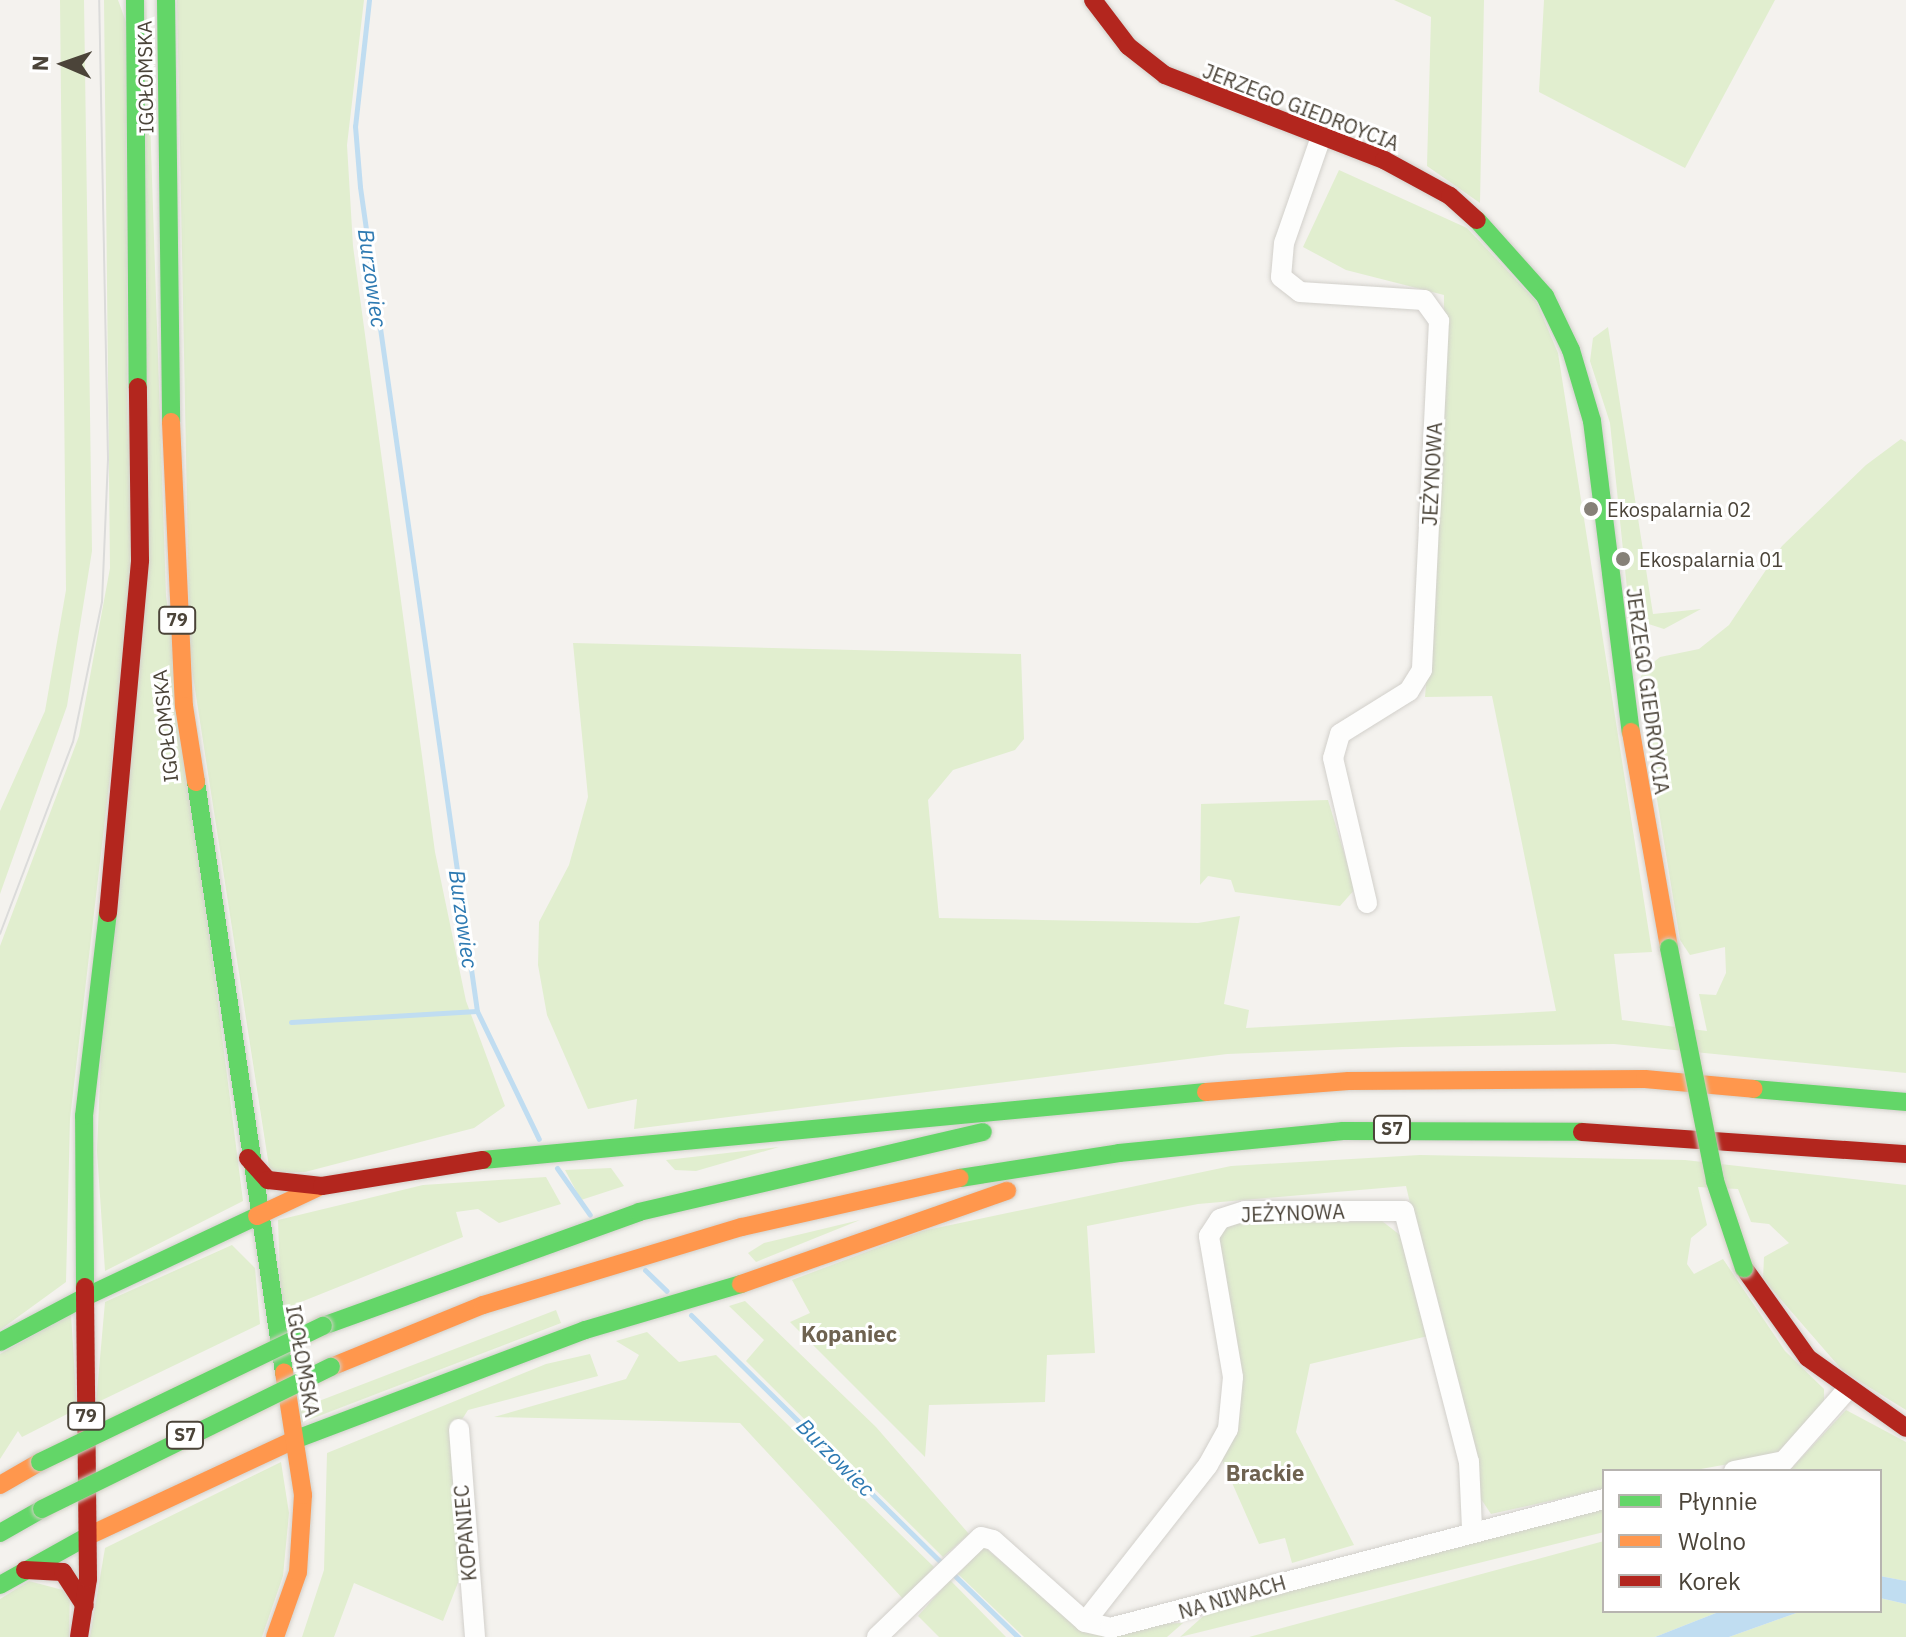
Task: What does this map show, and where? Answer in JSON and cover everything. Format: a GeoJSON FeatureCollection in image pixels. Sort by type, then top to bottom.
{"type":"FeatureCollection","features":[{"type":"Feature","properties":{"kind":"main road","name":"IGOŁOMSKA"},"geometry":{"type":"LineString","coordinates":[[85,1297],[84,1105],[124,778],[140,560],[135,0]]}},
{"type":"Feature","properties":{"kind":"main road","name":"IGOŁOMSKA"},"geometry":{"type":"LineString","coordinates":[[166,0],[178,626],[196,813],[294,1440]]}},
{"type":"Feature","properties":{"kind":"main road","name":"JERZEGO GIEDROYCIA"},"geometry":{"type":"LineString","coordinates":[[1093,0],[1128,46],[1165,75],[1321,137],[1450,196],[1512,253],[1563,330],[1592,421],[1630,732],[1715,1181],[1744,1268],[1788,1337],[1846,1391],[1906,1428]]}},
{"type":"Feature","properties":{"kind":"main road","name":"S7"},"geometry":{"type":"LineString","coordinates":[[0,1485],[40,1462],[323,1326],[472,1268],[712,1194],[1131,1100],[1349,1081],[1551,1078],[1906,1102]]}},
{"type":"Feature","properties":{"kind":"main road"},"geometry":{"type":"LineString","coordinates":[[0,1342],[85,1297],[322,1186],[435,1165],[659,1146],[968,1110],[1131,1100]]}},
{"type":"Feature","properties":{"kind":"main road","name":"S7"},"geometry":{"type":"LineString","coordinates":[[0,1533],[42,1509],[331,1367],[483,1305],[742,1227],[946,1181],[1119,1153],[1343,1131],[1523,1128],[1906,1154]]}},
{"type":"Feature","properties":{"kind":"main road"},"geometry":{"type":"LineString","coordinates":[[0,1585],[88,1536],[294,1440],[585,1330],[776,1273],[1119,1153]]}},
{"type":"Feature","properties":{"kind":"main road"},"geometry":{"type":"LineString","coordinates":[[248,1158],[268,1180],[322,1186]]}},
{"type":"Feature","properties":{"kind":"main road","name":"79"},"geometry":{"type":"LineString","coordinates":[[79,1637],[85,1606],[88,1536],[85,1297]]}},
{"type":"Feature","properties":{"kind":"main road","name":"79"},"geometry":{"type":"LineString","coordinates":[[275,1637],[294,1587],[302,1533],[294,1440]]}},
{"type":"Feature","properties":{"kind":"main road"},"geometry":{"type":"LineString","coordinates":[[25,1570],[63,1572],[85,1606]]}},
{"type":"Feature","properties":{"kind":"street","name":"JEŻYNOWA"},"geometry":{"type":"LineString","coordinates":[[1321,137],[1284,243],[1281,277],[1300,292],[1424,300],[1439,321],[1422,670],[1409,691],[1340,734],[1333,758],[1367,903]]}},
{"type":"Feature","properties":{"kind":"street","name":"JEŻYNOWA"},"geometry":{"type":"LineString","coordinates":[[1085,1622],[1208,1465],[1228,1429],[1233,1377],[1209,1236],[1220,1219],[1245,1211],[1404,1211],[1469,1462],[1472,1528]]}},
{"type":"Feature","properties":{"kind":"street"},"geometry":{"type":"LineString","coordinates":[[1744,1469],[1784,1461],[1846,1391]]}},
{"type":"Feature","properties":{"kind":"street","name":"KOPANIEC"},"geometry":{"type":"LineString","coordinates":[[459,1429],[475,1637]]}},
{"type":"Feature","properties":{"kind":"street","name":"NA NIWACH"},"geometry":{"type":"LineString","coordinates":[[1085,1622],[1124,1627],[1472,1528],[1602,1499]]}},
{"type":"Feature","properties":{"kind":"street"},"geometry":{"type":"LineString","coordinates":[[877,1637],[921,1598],[974,1542],[993,1540],[1085,1622]]}},
{"type":"Feature","properties":{"kind":"green space"},"geometry":{"type":"Polygon","coordinates":[[[60,0],[84,0],[92,551],[67,706],[0,894],[0,811],[45,711],[66,590],[60,0]]]}},
{"type":"Feature","properties":{"kind":"green space"},"geometry":{"type":"Polygon","coordinates":[[[104,0],[118,0],[126,22],[128,622],[70,1119],[66,1282],[0,1330],[0,946],[79,736],[110,568],[104,0]]]}},
{"type":"Feature","properties":{"kind":"green space"},"geometry":{"type":"Polygon","coordinates":[[[146,0],[166,595],[243,1201],[105,1271],[97,1151],[146,0]]]}},
{"type":"Feature","properties":{"kind":"green space"},"geometry":{"type":"Polygon","coordinates":[[[177,0],[364,0],[347,145],[353,246],[435,852],[466,1001],[505,1106],[474,1128],[305,1172],[270,1173],[190,657],[177,0]]]}},
{"type":"Feature","properties":{"kind":"green space"},"geometry":{"type":"Polygon","coordinates":[[[1394,0],[1484,0],[1480,203],[1427,166],[1431,17],[1394,0]]]}},
{"type":"Feature","properties":{"kind":"green space"},"geometry":{"type":"Polygon","coordinates":[[[1544,0],[1775,0],[1685,168],[1539,92],[1544,0]]]}},
{"type":"Feature","properties":{"kind":"green space"},"geometry":{"type":"Polygon","coordinates":[[[1339,170],[1467,228],[1536,301],[1558,353],[1652,952],[1614,954],[1622,1020],[1707,1031],[1699,994],[1716,995],[1726,973],[1725,947],[1690,955],[1680,940],[1638,683],[1644,670],[1660,657],[1699,649],[1729,625],[1782,546],[1866,465],[1901,439],[1906,442],[1906,1073],[1614,1044],[1402,1047],[1227,1054],[634,1129],[637,1099],[588,1109],[547,1015],[538,965],[539,922],[569,865],[588,797],[573,643],[1021,654],[1024,739],[1015,750],[953,770],[928,800],[939,918],[1198,923],[1240,916],[1224,1004],[1249,1010],[1246,1028],[1556,1011],[1492,696],[1425,697],[1443,473],[1444,295],[1346,270],[1303,247],[1339,170]]]}},
{"type":"Feature","properties":{"kind":"green space"},"geometry":{"type":"Polygon","coordinates":[[[1608,327],[1653,614],[1701,609],[1664,629],[1630,618],[1610,423],[1590,361],[1593,338],[1608,327]]]}},
{"type":"Feature","properties":{"kind":"green space"},"geometry":{"type":"Polygon","coordinates":[[[1328,800],[1355,889],[1340,906],[1235,892],[1231,880],[1208,876],[1200,885],[1201,804],[1328,800]]]}},
{"type":"Feature","properties":{"kind":"green space"},"geometry":{"type":"Polygon","coordinates":[[[779,1147],[696,1171],[675,1170],[666,1160],[779,1147]]]}},
{"type":"Feature","properties":{"kind":"green space"},"geometry":{"type":"Polygon","coordinates":[[[1420,1155],[1685,1160],[1906,1185],[1906,1410],[1843,1371],[1763,1279],[1764,1257],[1789,1243],[1769,1224],[1751,1222],[1738,1189],[1698,1187],[1707,1225],[1691,1238],[1687,1264],[1694,1274],[1723,1259],[1785,1351],[1824,1389],[1824,1402],[1787,1449],[1767,1457],[1701,1469],[1602,1469],[1602,1489],[1491,1514],[1479,1496],[1406,1186],[1198,1204],[1087,1226],[1095,1353],[1047,1355],[1045,1402],[929,1405],[925,1457],[790,1322],[810,1313],[792,1280],[922,1231],[1231,1166],[1420,1155]]]}},
{"type":"Feature","properties":{"kind":"green space"},"geometry":{"type":"Polygon","coordinates":[[[611,1168],[624,1186],[581,1200],[565,1170],[611,1168]]]}},
{"type":"Feature","properties":{"kind":"green space"},"geometry":{"type":"Polygon","coordinates":[[[546,1177],[561,1204],[499,1223],[478,1209],[456,1212],[463,1237],[281,1310],[278,1220],[423,1185],[546,1177]]]}},
{"type":"Feature","properties":{"kind":"green space"},"geometry":{"type":"Polygon","coordinates":[[[860,1220],[756,1262],[748,1253],[764,1243],[860,1220]]]}},
{"type":"Feature","properties":{"kind":"green space"},"geometry":{"type":"Polygon","coordinates":[[[1382,1221],[1400,1235],[1428,1336],[1310,1364],[1296,1432],[1354,1545],[1292,1563],[1285,1538],[1259,1544],[1222,1460],[1234,1428],[1213,1255],[1224,1224],[1382,1221]]]}},
{"type":"Feature","properties":{"kind":"green space"},"geometry":{"type":"Polygon","coordinates":[[[232,1245],[255,1268],[260,1324],[96,1403],[105,1302],[232,1245]]]}},
{"type":"Feature","properties":{"kind":"green space"},"geometry":{"type":"Polygon","coordinates":[[[745,1301],[876,1427],[969,1534],[943,1557],[746,1361],[764,1340],[729,1306],[745,1301]]]}},
{"type":"Feature","properties":{"kind":"green space"},"geometry":{"type":"Polygon","coordinates":[[[556,1310],[561,1323],[301,1423],[296,1410],[556,1310]]]}},
{"type":"Feature","properties":{"kind":"green space"},"geometry":{"type":"Polygon","coordinates":[[[71,1314],[77,1409],[22,1437],[18,1431],[0,1459],[0,1354],[71,1314]]]}},
{"type":"Feature","properties":{"kind":"green space"},"geometry":{"type":"Polygon","coordinates":[[[647,1332],[679,1362],[716,1355],[934,1567],[905,1601],[740,1423],[494,1417],[626,1379],[639,1355],[616,1341],[647,1332]]]}},
{"type":"Feature","properties":{"kind":"green space"},"geometry":{"type":"Polygon","coordinates":[[[590,1354],[598,1376],[468,1410],[451,1437],[461,1575],[443,1621],[354,1583],[334,1637],[302,1637],[324,1570],[327,1453],[546,1364],[590,1354]]]}},
{"type":"Feature","properties":{"kind":"green space"},"geometry":{"type":"Polygon","coordinates":[[[1846,1410],[1906,1442],[1906,1581],[1882,1576],[1882,1469],[1791,1469],[1846,1410]]]}},
{"type":"Feature","properties":{"kind":"green space"},"geometry":{"type":"Polygon","coordinates":[[[281,1462],[289,1513],[283,1576],[262,1637],[90,1637],[105,1548],[281,1462]]]}},
{"type":"Feature","properties":{"kind":"green space"},"geometry":{"type":"Polygon","coordinates":[[[1602,1508],[1602,1532],[1180,1637],[1209,1611],[1602,1508]]]}},
{"type":"Feature","properties":{"kind":"green space"},"geometry":{"type":"Polygon","coordinates":[[[1602,1542],[1602,1613],[1716,1613],[1655,1637],[1249,1637],[1602,1542]]]}},
{"type":"Feature","properties":{"kind":"green space"},"geometry":{"type":"Polygon","coordinates":[[[984,1547],[1079,1626],[1183,1623],[1167,1637],[1024,1637],[958,1574],[984,1547]]]}},
{"type":"Feature","properties":{"kind":"green space"},"geometry":{"type":"Polygon","coordinates":[[[950,1580],[1006,1637],[939,1637],[918,1616],[950,1580]]]}},
{"type":"Feature","properties":{"kind":"green space"},"geometry":{"type":"Polygon","coordinates":[[[29,1581],[70,1592],[69,1637],[0,1637],[0,1599],[29,1581]]]}},
{"type":"Feature","properties":{"kind":"green space"},"geometry":{"type":"Polygon","coordinates":[[[1882,1598],[1906,1604],[1906,1637],[1729,1637],[1796,1613],[1882,1613],[1882,1598]]]}},
{"type":"Feature","properties":{"kind":"water"},"geometry":{"type":"Polygon","coordinates":[[[1882,1576],[1906,1581],[1906,1604],[1882,1598],[1882,1576]]]}},
{"type":"Feature","properties":{"kind":"water"},"geometry":{"type":"Polygon","coordinates":[[[1716,1613],[1796,1613],[1729,1637],[1655,1637],[1716,1613]]]}},
{"type":"Feature","properties":{"kind":"waterway","name":"Burzowiec"},"geometry":{"type":"LineString","coordinates":[[369,0],[355,126],[360,187],[477,1011],[539,1139]]}},
{"type":"Feature","properties":{"kind":"waterway"},"geometry":{"type":"LineString","coordinates":[[291,1022],[477,1011]]}},
{"type":"Feature","properties":{"kind":"waterway","name":"Burzowiec"},"geometry":{"type":"LineString","coordinates":[[557,1168],[590,1215]]}},
{"type":"Feature","properties":{"kind":"waterway","name":"Burzowiec"},"geometry":{"type":"LineString","coordinates":[[645,1270],[667,1291]]}},
{"type":"Feature","properties":{"kind":"waterway","name":"Burzowiec"},"geometry":{"type":"LineString","coordinates":[[691,1315],[946,1567]]}},
{"type":"Feature","properties":{"kind":"waterway","name":"Burzowiec"},"geometry":{"type":"LineString","coordinates":[[953,1574],[1018,1637]]}},
{"type":"Feature","properties":{"kind":"tram line"},"geometry":{"type":"LineString","coordinates":[[0,934],[73,742],[102,602],[108,460],[99,0]]}},
{"type":"Feature","properties":{"kind":"traffic: fast"},"geometry":{"type":"LineString","coordinates":[[135,0],[138,387]]}},
{"type":"Feature","properties":{"kind":"traffic: fast"},"geometry":{"type":"LineString","coordinates":[[166,0],[171,422]]}},
{"type":"Feature","properties":{"kind":"traffic: fast"},"geometry":{"type":"LineString","coordinates":[[1477,220],[1545,296],[1571,350],[1592,421],[1631,732]]}},
{"type":"Feature","properties":{"kind":"traffic: fast"},"geometry":{"type":"LineString","coordinates":[[196,782],[284,1372]]}},
{"type":"Feature","properties":{"kind":"traffic: fast"},"geometry":{"type":"LineString","coordinates":[[85,1287],[84,1116],[108,913]]}},
{"type":"Feature","properties":{"kind":"traffic: fast"},"geometry":{"type":"LineString","coordinates":[[1669,948],[1715,1181],[1744,1268]]}},
{"type":"Feature","properties":{"kind":"traffic: fast"},"geometry":{"type":"LineString","coordinates":[[1754,1089],[1906,1102]]}},
{"type":"Feature","properties":{"kind":"traffic: fast"},"geometry":{"type":"LineString","coordinates":[[483,1160],[1206,1092]]}},
{"type":"Feature","properties":{"kind":"traffic: fast"},"geometry":{"type":"LineString","coordinates":[[960,1178],[1119,1153],[1343,1131],[1582,1132]]}},
{"type":"Feature","properties":{"kind":"traffic: fast"},"geometry":{"type":"LineString","coordinates":[[323,1326],[639,1212],[983,1132]]}},
{"type":"Feature","properties":{"kind":"traffic: fast"},"geometry":{"type":"LineString","coordinates":[[85,1297],[257,1216]]}},
{"type":"Feature","properties":{"kind":"traffic: fast"},"geometry":{"type":"LineString","coordinates":[[294,1440],[585,1330],[741,1284]]}},
{"type":"Feature","properties":{"kind":"traffic: fast"},"geometry":{"type":"LineString","coordinates":[[0,1342],[85,1297]]}},
{"type":"Feature","properties":{"kind":"traffic: fast"},"geometry":{"type":"LineString","coordinates":[[40,1462],[323,1326]]}},
{"type":"Feature","properties":{"kind":"traffic: fast"},"geometry":{"type":"LineString","coordinates":[[42,1509],[331,1367]]}},
{"type":"Feature","properties":{"kind":"traffic: fast"},"geometry":{"type":"LineString","coordinates":[[0,1533],[42,1509]]}},
{"type":"Feature","properties":{"kind":"traffic: fast"},"geometry":{"type":"LineString","coordinates":[[0,1585],[88,1536]]}},
{"type":"Feature","properties":{"kind":"traffic: slow"},"geometry":{"type":"LineString","coordinates":[[171,422],[184,706],[196,782]]}},
{"type":"Feature","properties":{"kind":"traffic: slow"},"geometry":{"type":"LineString","coordinates":[[1631,732],[1669,948]]}},
{"type":"Feature","properties":{"kind":"traffic: slow"},"geometry":{"type":"LineString","coordinates":[[1206,1092],[1349,1081],[1645,1079],[1754,1089]]}},
{"type":"Feature","properties":{"kind":"traffic: slow"},"geometry":{"type":"LineString","coordinates":[[331,1367],[483,1305],[742,1227],[960,1178]]}},
{"type":"Feature","properties":{"kind":"traffic: slow"},"geometry":{"type":"LineString","coordinates":[[257,1216],[319,1187]]}},
{"type":"Feature","properties":{"kind":"traffic: slow"},"geometry":{"type":"LineString","coordinates":[[741,1284],[1007,1191]]}},
{"type":"Feature","properties":{"kind":"traffic: slow"},"geometry":{"type":"LineString","coordinates":[[275,1637],[298,1572],[303,1495],[284,1372]]}},
{"type":"Feature","properties":{"kind":"traffic: slow"},"geometry":{"type":"LineString","coordinates":[[88,1536],[294,1440]]}},
{"type":"Feature","properties":{"kind":"traffic: slow"},"geometry":{"type":"LineString","coordinates":[[0,1485],[40,1462]]}},
{"type":"Feature","properties":{"kind":"traffic: jam"},"geometry":{"type":"LineString","coordinates":[[1093,0],[1128,46],[1165,75],[1384,160],[1450,196],[1477,220]]}},
{"type":"Feature","properties":{"kind":"traffic: jam"},"geometry":{"type":"LineString","coordinates":[[108,913],[140,560],[138,387]]}},
{"type":"Feature","properties":{"kind":"traffic: jam"},"geometry":{"type":"LineString","coordinates":[[1582,1132],[1906,1154]]}},
{"type":"Feature","properties":{"kind":"traffic: jam"},"geometry":{"type":"LineString","coordinates":[[248,1158],[268,1180],[322,1186],[483,1160]]}},
{"type":"Feature","properties":{"kind":"traffic: jam"},"geometry":{"type":"LineString","coordinates":[[1744,1268],[1808,1358],[1906,1428]]}},
{"type":"Feature","properties":{"kind":"traffic: jam"},"geometry":{"type":"LineString","coordinates":[[79,1637],[88,1579],[85,1287]]}},
{"type":"Feature","properties":{"kind":"traffic: jam"},"geometry":{"type":"LineString","coordinates":[[25,1570],[63,1572],[85,1606]]}},
{"type":"Feature","properties":{"kind":"place","name":"Ekospalarnia 02"},"geometry":{"type":"Point","coordinates":[1591,509]}},
{"type":"Feature","properties":{"kind":"place","name":"Ekospalarnia 01"},"geometry":{"type":"Point","coordinates":[1623,559]}},
{"type":"Feature","properties":{"kind":"district","name":"Kopaniec"},"geometry":{"type":"Point","coordinates":[849,1334]}},
{"type":"Feature","properties":{"kind":"district","name":"Brackie"},"geometry":{"type":"Point","coordinates":[1265,1473]}}]}
